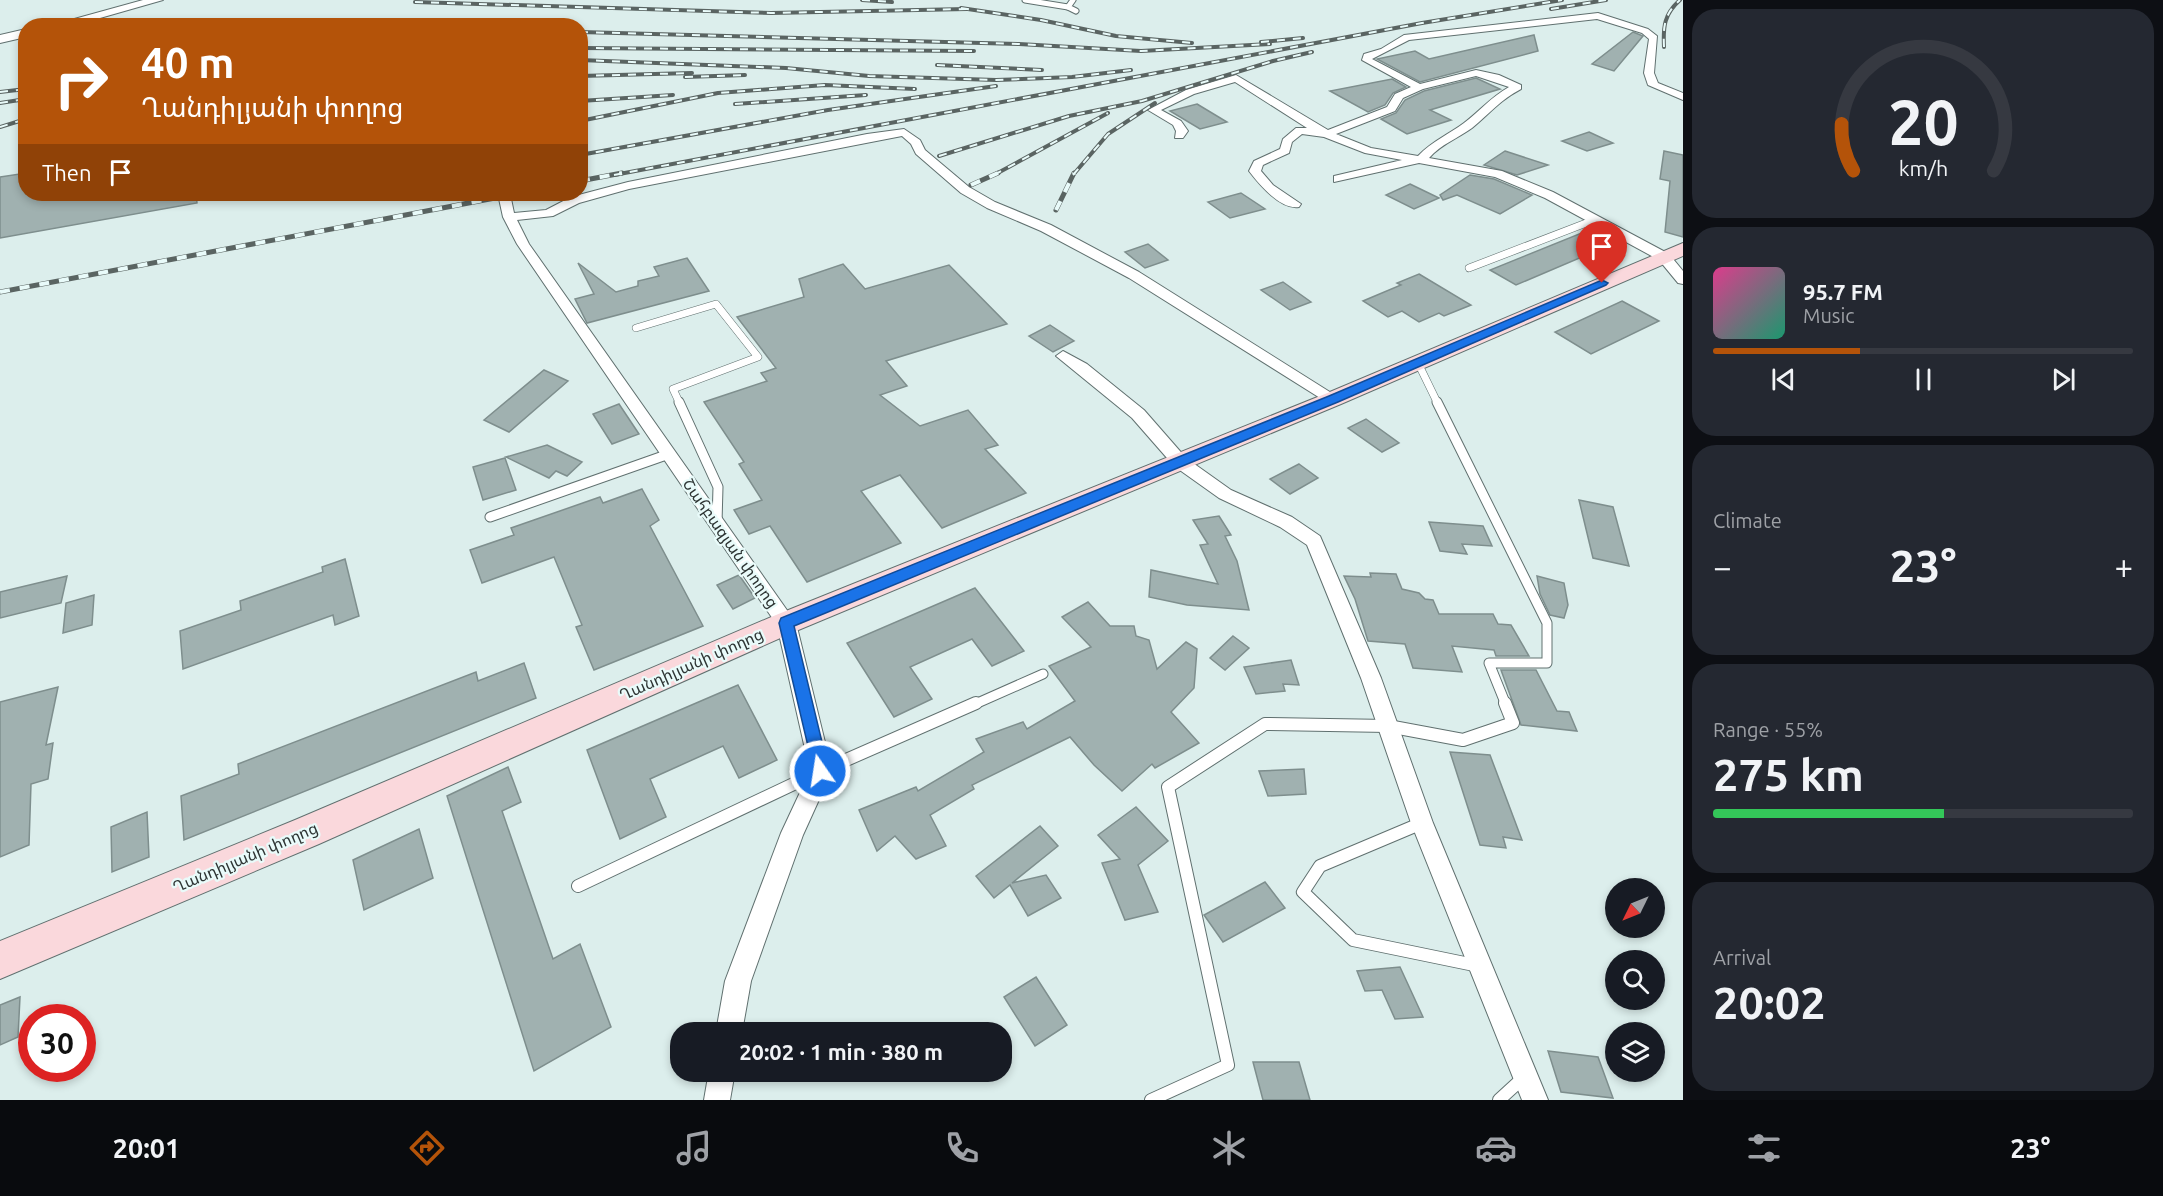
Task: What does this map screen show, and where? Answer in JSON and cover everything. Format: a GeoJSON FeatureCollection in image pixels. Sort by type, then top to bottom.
{"type":"FeatureCollection","features":[{"type":"Feature","properties":{"kind":"main road","name":"Ղանդիլյանի փողոց"},"geometry":{"type":"LineString","coordinates":[[0,960],[307,832],[786,623],[1334,399],[1673,253]]}},
{"type":"Feature","properties":{"kind":"street"},"geometry":{"type":"LineString","coordinates":[[87,18],[158,0]]}},
{"type":"Feature","properties":{"kind":"street"},"geometry":{"type":"LineString","coordinates":[[1419,87],[1367,60],[1368,56],[1384,51],[1407,37],[1598,16],[1645,31],[1654,38],[1649,73],[1653,85],[1683,97]]}},
{"type":"Feature","properties":{"kind":"street"},"geometry":{"type":"LineString","coordinates":[[0,39],[18,35]]}},
{"type":"Feature","properties":{"kind":"street"},"geometry":{"type":"LineString","coordinates":[[1295,204],[1269,188],[1255,171],[1258,163],[1285,151],[1287,141],[1300,130],[1327,134],[1391,109],[1398,96],[1419,87],[1476,73],[1495,77],[1517,87],[1497,98],[1468,125],[1434,145],[1422,159],[1338,179]]}},
{"type":"Feature","properties":{"kind":"street"},"geometry":{"type":"LineString","coordinates":[[1179,136],[1182,131],[1177,123],[1153,110],[1190,92],[1236,78],[1327,134],[1369,151],[1498,174],[1549,195],[1594,220],[1673,253],[1683,280]]}},
{"type":"Feature","properties":{"kind":"street"},"geometry":{"type":"LineString","coordinates":[[588,197],[628,186],[867,137],[904,132],[916,142],[920,152],[965,190],[991,205],[1046,228],[1134,275],[1334,399]]}},
{"type":"Feature","properties":{"kind":"street","name":"Շահբազյան փողոց"},"geometry":{"type":"LineString","coordinates":[[505,201],[509,218],[523,244],[786,623],[820,771]]}},
{"type":"Feature","properties":{"kind":"street"},"geometry":{"type":"LineString","coordinates":[[509,218],[549,213],[573,201]]}},
{"type":"Feature","properties":{"kind":"street"},"geometry":{"type":"LineString","coordinates":[[1063,356],[1082,367],[1138,414],[1180,462],[1225,494],[1286,522],[1314,541],[1388,726],[1422,823],[1535,1100]]}},
{"type":"Feature","properties":{"kind":"street"},"geometry":{"type":"LineString","coordinates":[[731,1022],[738,981],[792,833],[820,771]]}},
{"type":"Feature","properties":{"kind":"street"},"geometry":{"type":"LineString","coordinates":[[717,1100],[720,1082]]}},
{"type":"Feature","properties":{"kind":"lane"},"geometry":{"type":"LineString","coordinates":[[1025,0],[1068,7],[1076,11]]}},
{"type":"Feature","properties":{"kind":"lane"},"geometry":{"type":"LineString","coordinates":[[1068,7],[1073,0]]}},
{"type":"Feature","properties":{"kind":"lane"},"geometry":{"type":"LineString","coordinates":[[1469,268],[1594,220]]}},
{"type":"Feature","properties":{"kind":"lane"},"geometry":{"type":"LineString","coordinates":[[636,328],[716,304],[758,357],[673,389],[718,487],[717,523]]}},
{"type":"Feature","properties":{"kind":"lane"},"geometry":{"type":"LineString","coordinates":[[1151,1100],[1228,1065],[1168,787],[1265,724],[1388,726],[1463,740],[1513,723],[1489,663],[1547,663],[1547,623],[1418,363]]}},
{"type":"Feature","properties":{"kind":"lane"},"geometry":{"type":"LineString","coordinates":[[490,517],[669,454]]}},
{"type":"Feature","properties":{"kind":"lane"},"geometry":{"type":"LineString","coordinates":[[578,886],[820,771],[1043,674]]}},
{"type":"Feature","properties":{"kind":"lane"},"geometry":{"type":"LineString","coordinates":[[1422,823],[1320,866],[1303,892],[1353,939],[1480,966]]}},
{"type":"Feature","properties":{"kind":"lane"},"geometry":{"type":"LineString","coordinates":[[1499,1100],[1525,1077]]}},
{"type":"Feature","properties":{"kind":"building"},"geometry":{"type":"Polygon","coordinates":[[[1633,32],[1643,36],[1614,71],[1592,64],[1633,32]]]}},
{"type":"Feature","properties":{"kind":"building"},"geometry":{"type":"Polygon","coordinates":[[[1534,35],[1538,51],[1420,82],[1377,59],[1415,51],[1429,59],[1534,35]]]}},
{"type":"Feature","properties":{"kind":"building"},"geometry":{"type":"Polygon","coordinates":[[[1476,78],[1500,89],[1430,110],[1451,120],[1407,134],[1381,119],[1396,113],[1405,100],[1424,91],[1476,78]]]}},
{"type":"Feature","properties":{"kind":"building"},"geometry":{"type":"Polygon","coordinates":[[[1392,79],[1406,87],[1393,93],[1385,105],[1368,112],[1330,91],[1392,79]]]}},
{"type":"Feature","properties":{"kind":"building"},"geometry":{"type":"Polygon","coordinates":[[[1197,104],[1227,122],[1200,129],[1170,111],[1197,104]]]}},
{"type":"Feature","properties":{"kind":"building"},"geometry":{"type":"Polygon","coordinates":[[[1589,132],[1613,143],[1587,151],[1562,141],[1589,132]]]}},
{"type":"Feature","properties":{"kind":"building"},"geometry":{"type":"Polygon","coordinates":[[[1505,151],[1548,165],[1517,175],[1484,165],[1505,151]]]}},
{"type":"Feature","properties":{"kind":"building"},"geometry":{"type":"Polygon","coordinates":[[[1664,151],[1683,155],[1683,237],[1665,232],[1670,181],[1660,179],[1664,151]]]}},
{"type":"Feature","properties":{"kind":"building"},"geometry":{"type":"Polygon","coordinates":[[[18,174],[18,201],[197,201],[197,203],[0,238],[0,177],[18,174]]]}},
{"type":"Feature","properties":{"kind":"building"},"geometry":{"type":"Polygon","coordinates":[[[1470,175],[1494,179],[1532,195],[1500,214],[1457,195],[1443,200],[1440,195],[1470,175]]]}},
{"type":"Feature","properties":{"kind":"building"},"geometry":{"type":"Polygon","coordinates":[[[1410,184],[1439,198],[1414,209],[1386,195],[1410,184]]]}},
{"type":"Feature","properties":{"kind":"building"},"geometry":{"type":"Polygon","coordinates":[[[1241,193],[1265,209],[1230,218],[1208,202],[1241,193]]]}},
{"type":"Feature","properties":{"kind":"building"},"geometry":{"type":"Polygon","coordinates":[[[1584,232],[1610,245],[1516,285],[1490,270],[1584,232]]]}},
{"type":"Feature","properties":{"kind":"building"},"geometry":{"type":"Polygon","coordinates":[[[1148,244],[1168,260],[1145,268],[1125,252],[1148,244]]]}},
{"type":"Feature","properties":{"kind":"building"},"geometry":{"type":"Polygon","coordinates":[[[687,258],[709,291],[587,323],[575,299],[594,294],[578,263],[616,292],[638,286],[638,281],[659,276],[654,267],[687,258]]]}},
{"type":"Feature","properties":{"kind":"building"},"geometry":{"type":"Polygon","coordinates":[[[843,264],[865,289],[949,265],[1007,324],[886,361],[907,386],[880,395],[920,426],[968,410],[998,445],[985,449],[1026,493],[942,528],[900,475],[861,491],[901,543],[807,582],[770,526],[749,534],[734,510],[762,500],[739,464],[744,462],[704,402],[767,381],[761,373],[776,368],[737,317],[804,297],[799,279],[843,264]]]}},
{"type":"Feature","properties":{"kind":"building"},"geometry":{"type":"Polygon","coordinates":[[[1419,274],[1471,305],[1444,316],[1439,313],[1419,322],[1402,311],[1388,317],[1363,301],[1401,285],[1397,283],[1419,274]]]}},
{"type":"Feature","properties":{"kind":"building"},"geometry":{"type":"Polygon","coordinates":[[[1283,282],[1311,302],[1290,310],[1261,290],[1283,282]]]}},
{"type":"Feature","properties":{"kind":"building"},"geometry":{"type":"Polygon","coordinates":[[[1622,301],[1659,321],[1591,354],[1555,332],[1622,301]]]}},
{"type":"Feature","properties":{"kind":"building"},"geometry":{"type":"Polygon","coordinates":[[[1050,325],[1074,341],[1053,352],[1029,336],[1050,325]]]}},
{"type":"Feature","properties":{"kind":"building"},"geometry":{"type":"Polygon","coordinates":[[[544,370],[568,381],[509,432],[484,420],[544,370]]]}},
{"type":"Feature","properties":{"kind":"building"},"geometry":{"type":"Polygon","coordinates":[[[619,404],[639,434],[612,444],[593,414],[619,404]]]}},
{"type":"Feature","properties":{"kind":"building"},"geometry":{"type":"Polygon","coordinates":[[[1366,419],[1399,443],[1382,452],[1348,428],[1366,419]]]}},
{"type":"Feature","properties":{"kind":"building"},"geometry":{"type":"Polygon","coordinates":[[[547,445],[582,462],[567,476],[556,471],[549,478],[506,457],[547,445]]]}},
{"type":"Feature","properties":{"kind":"building"},"geometry":{"type":"Polygon","coordinates":[[[505,458],[516,490],[483,500],[473,467],[505,458]]]}},
{"type":"Feature","properties":{"kind":"building"},"geometry":{"type":"Polygon","coordinates":[[[1299,464],[1318,478],[1290,494],[1270,479],[1299,464]]]}},
{"type":"Feature","properties":{"kind":"building"},"geometry":{"type":"Polygon","coordinates":[[[642,489],[659,520],[650,526],[703,626],[594,670],[576,627],[582,625],[554,557],[482,583],[470,550],[514,535],[511,528],[600,497],[603,503],[642,489]]]}},
{"type":"Feature","properties":{"kind":"building"},"geometry":{"type":"Polygon","coordinates":[[[1579,500],[1613,507],[1629,566],[1593,558],[1579,500]]]}},
{"type":"Feature","properties":{"kind":"building"},"geometry":{"type":"Polygon","coordinates":[[[1219,516],[1231,535],[1225,536],[1237,561],[1249,610],[1187,605],[1149,597],[1151,570],[1218,584],[1200,545],[1208,544],[1193,520],[1219,516]]]}},
{"type":"Feature","properties":{"kind":"building"},"geometry":{"type":"Polygon","coordinates":[[[1429,522],[1483,526],[1492,546],[1462,544],[1467,554],[1440,551],[1429,522]]]}},
{"type":"Feature","properties":{"kind":"building"},"geometry":{"type":"Polygon","coordinates":[[[345,559],[359,616],[335,625],[333,615],[183,669],[180,631],[241,610],[240,601],[323,572],[322,567],[345,559]]]}},
{"type":"Feature","properties":{"kind":"building"},"geometry":{"type":"Polygon","coordinates":[[[1370,573],[1396,574],[1402,589],[1419,593],[1425,599],[1433,600],[1439,614],[1493,614],[1498,624],[1511,625],[1529,656],[1496,656],[1494,650],[1452,646],[1462,672],[1413,668],[1405,644],[1368,641],[1355,599],[1344,576],[1371,577],[1370,573]]]}},
{"type":"Feature","properties":{"kind":"building"},"geometry":{"type":"Polygon","coordinates":[[[739,575],[755,598],[733,609],[717,585],[739,575]]]}},
{"type":"Feature","properties":{"kind":"building"},"geometry":{"type":"Polygon","coordinates":[[[67,576],[61,603],[0,618],[0,592],[67,576]]]}},
{"type":"Feature","properties":{"kind":"building"},"geometry":{"type":"Polygon","coordinates":[[[1537,576],[1564,583],[1568,605],[1564,618],[1550,615],[1540,594],[1537,576]]]}},
{"type":"Feature","properties":{"kind":"building"},"geometry":{"type":"Polygon","coordinates":[[[975,588],[1024,651],[992,666],[972,639],[910,667],[932,699],[894,717],[847,643],[975,588]]]}},
{"type":"Feature","properties":{"kind":"building"},"geometry":{"type":"Polygon","coordinates":[[[94,595],[92,625],[63,633],[66,603],[94,595]]]}},
{"type":"Feature","properties":{"kind":"building"},"geometry":{"type":"Polygon","coordinates":[[[1088,602],[1110,626],[1134,626],[1136,636],[1149,640],[1157,669],[1186,642],[1197,649],[1194,688],[1171,712],[1199,743],[1155,768],[1152,764],[1122,791],[1094,765],[1070,737],[972,785],[974,789],[930,815],[946,846],[916,859],[895,836],[877,851],[859,810],[916,787],[918,791],[984,752],[976,739],[1023,722],[1027,729],[1075,701],[1049,666],[1091,647],[1062,617],[1088,602]]]}},
{"type":"Feature","properties":{"kind":"building"},"geometry":{"type":"Polygon","coordinates":[[[1233,636],[1249,648],[1225,670],[1210,658],[1233,636]]]}},
{"type":"Feature","properties":{"kind":"building"},"geometry":{"type":"Polygon","coordinates":[[[1291,660],[1299,685],[1283,684],[1285,691],[1256,694],[1244,667],[1291,660]]]}},
{"type":"Feature","properties":{"kind":"building"},"geometry":{"type":"Polygon","coordinates":[[[524,663],[536,698],[184,840],[181,796],[239,774],[238,764],[476,672],[478,681],[524,663]]]}},
{"type":"Feature","properties":{"kind":"building"},"geometry":{"type":"Polygon","coordinates":[[[1501,670],[1536,670],[1557,711],[1569,712],[1577,731],[1521,725],[1501,670]]]}},
{"type":"Feature","properties":{"kind":"building"},"geometry":{"type":"Polygon","coordinates":[[[738,685],[777,760],[739,778],[723,746],[650,779],[666,817],[620,839],[587,750],[738,685]]]}},
{"type":"Feature","properties":{"kind":"building"},"geometry":{"type":"Polygon","coordinates":[[[58,687],[46,745],[53,743],[48,779],[31,784],[29,845],[0,857],[0,702],[58,687]]]}},
{"type":"Feature","properties":{"kind":"building"},"geometry":{"type":"Polygon","coordinates":[[[1450,752],[1490,755],[1522,840],[1503,837],[1506,848],[1480,845],[1450,752]]]}},
{"type":"Feature","properties":{"kind":"building"},"geometry":{"type":"Polygon","coordinates":[[[508,767],[521,802],[502,811],[553,959],[580,944],[611,1027],[534,1071],[447,796],[508,767]]]}},
{"type":"Feature","properties":{"kind":"building"},"geometry":{"type":"Polygon","coordinates":[[[1304,769],[1306,794],[1268,796],[1259,771],[1304,769]]]}},
{"type":"Feature","properties":{"kind":"building"},"geometry":{"type":"Polygon","coordinates":[[[1136,807],[1168,841],[1138,865],[1158,912],[1125,920],[1102,863],[1120,859],[1098,835],[1136,807]]]}},
{"type":"Feature","properties":{"kind":"building"},"geometry":{"type":"Polygon","coordinates":[[[147,812],[149,857],[112,872],[111,827],[147,812]]]}},
{"type":"Feature","properties":{"kind":"building"},"geometry":{"type":"Polygon","coordinates":[[[1040,826],[1058,846],[1012,883],[1046,875],[1061,898],[1028,916],[1010,885],[994,898],[976,876],[1040,826]]]}},
{"type":"Feature","properties":{"kind":"building"},"geometry":{"type":"Polygon","coordinates":[[[419,829],[433,878],[364,910],[353,860],[419,829]]]}},
{"type":"Feature","properties":{"kind":"building"},"geometry":{"type":"Polygon","coordinates":[[[1265,882],[1285,908],[1223,942],[1204,915],[1265,882]]]}},
{"type":"Feature","properties":{"kind":"building"},"geometry":{"type":"Polygon","coordinates":[[[1400,967],[1423,1017],[1395,1019],[1382,990],[1365,991],[1357,971],[1400,967]]]}},
{"type":"Feature","properties":{"kind":"building"},"geometry":{"type":"Polygon","coordinates":[[[1036,977],[1067,1025],[1035,1046],[1004,997],[1036,977]]]}},
{"type":"Feature","properties":{"kind":"building"},"geometry":{"type":"Polygon","coordinates":[[[20,997],[18,1037],[0,1045],[0,1005],[20,997]]]}},
{"type":"Feature","properties":{"kind":"building"},"geometry":{"type":"Polygon","coordinates":[[[1548,1051],[1598,1057],[1605,1082],[1607,1082],[1613,1098],[1561,1092],[1548,1051]]]}},
{"type":"Feature","properties":{"kind":"building"},"geometry":{"type":"Polygon","coordinates":[[[1253,1062],[1299,1062],[1310,1100],[1263,1100],[1253,1062]]]}},
{"type":"Feature","properties":{"kind":"railway"},"geometry":{"type":"LineString","coordinates":[[862,0],[892,2]]}},
{"type":"Feature","properties":{"kind":"railway"},"geometry":{"type":"LineString","coordinates":[[614,175],[1422,23],[1562,0]]}},
{"type":"Feature","properties":{"kind":"railway"},"geometry":{"type":"LineString","coordinates":[[1551,9],[1606,0]]}},
{"type":"Feature","properties":{"kind":"railway"},"geometry":{"type":"LineString","coordinates":[[1664,47],[1666,21],[1671,10],[1680,0]]}},
{"type":"Feature","properties":{"kind":"railway"},"geometry":{"type":"LineString","coordinates":[[415,2],[771,13],[967,9]]}},
{"type":"Feature","properties":{"kind":"railway"},"geometry":{"type":"LineString","coordinates":[[961,8],[1041,20],[1116,36],[1192,43]]}},
{"type":"Feature","properties":{"kind":"railway"},"geometry":{"type":"LineString","coordinates":[[588,32],[1019,44],[1141,51],[1270,44]]}},
{"type":"Feature","properties":{"kind":"railway"},"geometry":{"type":"LineString","coordinates":[[1261,42],[1303,38]]}},
{"type":"Feature","properties":{"kind":"railway"},"geometry":{"type":"LineString","coordinates":[[588,48],[974,51]]}},
{"type":"Feature","properties":{"kind":"railway"},"geometry":{"type":"LineString","coordinates":[[939,156],[1069,116],[1142,101],[1273,61],[1312,52]]}},
{"type":"Feature","properties":{"kind":"railway"},"geometry":{"type":"LineString","coordinates":[[588,60],[786,68],[869,76],[996,80],[1072,77],[1131,70]]}},
{"type":"Feature","properties":{"kind":"railway"},"geometry":{"type":"LineString","coordinates":[[937,65],[1042,70]]}},
{"type":"Feature","properties":{"kind":"railway"},"geometry":{"type":"LineString","coordinates":[[588,76],[692,73]]}},
{"type":"Feature","properties":{"kind":"railway"},"geometry":{"type":"LineString","coordinates":[[685,77],[745,75]]}},
{"type":"Feature","properties":{"kind":"railway"},"geometry":{"type":"LineString","coordinates":[[588,119],[718,93],[825,85],[915,89]]}},
{"type":"Feature","properties":{"kind":"railway"},"geometry":{"type":"LineString","coordinates":[[588,154],[828,110],[996,86]]}},
{"type":"Feature","properties":{"kind":"railway"},"geometry":{"type":"LineString","coordinates":[[0,92],[18,90]]}},
{"type":"Feature","properties":{"kind":"railway"},"geometry":{"type":"LineString","coordinates":[[588,100],[673,95]]}},
{"type":"Feature","properties":{"kind":"railway"},"geometry":{"type":"LineString","coordinates":[[735,104],[866,95]]}},
{"type":"Feature","properties":{"kind":"railway"},"geometry":{"type":"LineString","coordinates":[[0,103],[18,100]]}},
{"type":"Feature","properties":{"kind":"railway"},"geometry":{"type":"LineString","coordinates":[[1073,175],[1108,134],[1155,103]]}},
{"type":"Feature","properties":{"kind":"railway"},"geometry":{"type":"LineString","coordinates":[[996,174],[1108,113]]}},
{"type":"Feature","properties":{"kind":"railway"},"geometry":{"type":"LineString","coordinates":[[0,127],[18,121]]}},
{"type":"Feature","properties":{"kind":"railway"},"geometry":{"type":"LineString","coordinates":[[588,179],[622,173]]}},
{"type":"Feature","properties":{"kind":"railway"},"geometry":{"type":"LineString","coordinates":[[971,185],[996,174]]}},
{"type":"Feature","properties":{"kind":"railway"},"geometry":{"type":"LineString","coordinates":[[1056,210],[1073,175]]}},
{"type":"Feature","properties":{"kind":"railway"},"geometry":{"type":"LineString","coordinates":[[0,292],[479,201]]}},
{"type":"Feature","properties":{"kind":"route"},"geometry":{"type":"LineString","coordinates":[[820,771],[786,623],[1334,399],[1602,283]]}}]}
